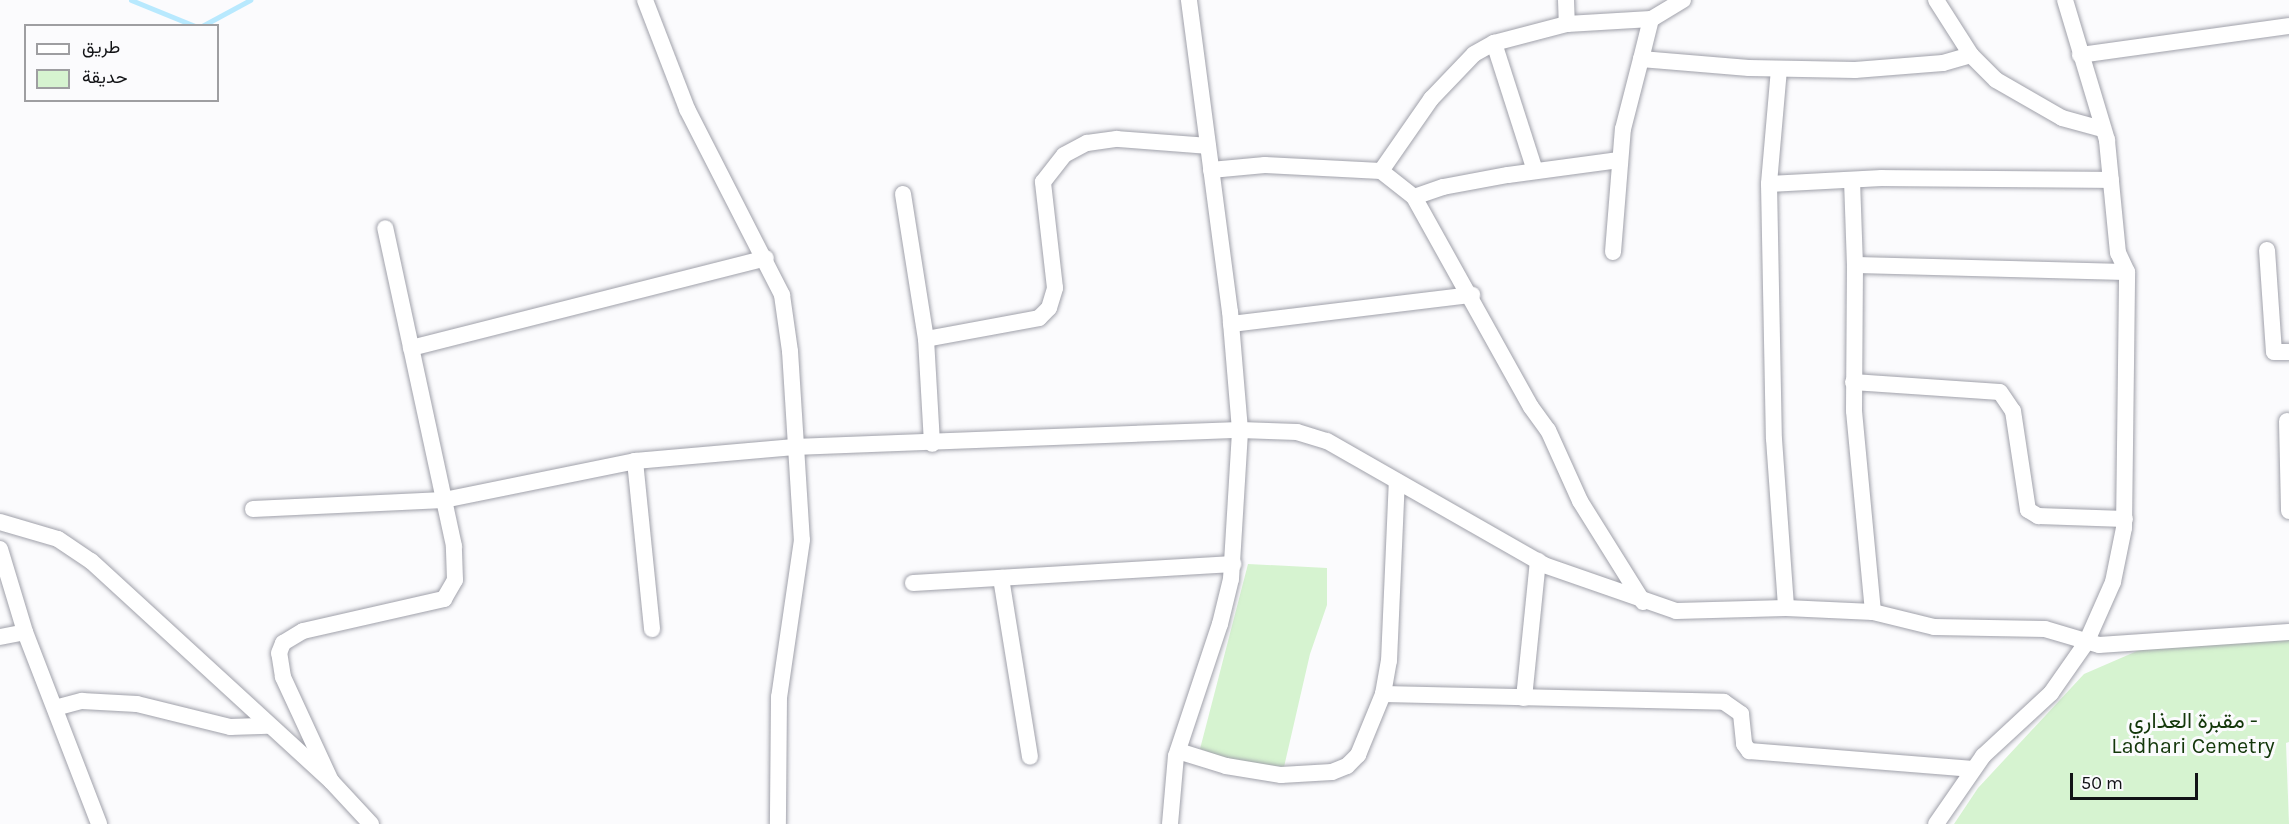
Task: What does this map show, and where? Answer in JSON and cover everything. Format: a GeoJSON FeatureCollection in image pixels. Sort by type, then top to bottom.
{"type":"FeatureCollection","features":[{"type":"Feature","properties":{"kind":"street"},"geometry":{"type":"LineString","coordinates":[[645,0],[687,110],[766,258],[783,295],[790,351],[794,447],[801,516],[800,569],[779,697],[778,824]]}},
{"type":"Feature","properties":{"kind":"street"},"geometry":{"type":"LineString","coordinates":[[1170,824],[1178,751],[1220,624],[1233,564],[1240,430],[1231,324],[1188,0]]}},
{"type":"Feature","properties":{"kind":"street"},"geometry":{"type":"LineString","coordinates":[[1566,0],[1568,24]]}},
{"type":"Feature","properties":{"kind":"street"},"geometry":{"type":"LineString","coordinates":[[1381,171],[1431,99],[1474,54],[1494,43],[1568,24],[1651,20],[1683,0]]}},
{"type":"Feature","properties":{"kind":"street"},"geometry":{"type":"LineString","coordinates":[[1936,0],[1971,55],[1996,80],[2031,103],[2062,118],[2102,129]]}},
{"type":"Feature","properties":{"kind":"street"},"geometry":{"type":"LineString","coordinates":[[1936,824],[1973,769],[2051,693],[2086,643],[2113,582],[2125,519],[2127,272],[2118,253],[2111,180],[2102,129],[2066,0]]}},
{"type":"Feature","properties":{"kind":"street"},"geometry":{"type":"LineString","coordinates":[[1613,252],[1618,160],[1625,113],[1651,20]]}},
{"type":"Feature","properties":{"kind":"street"},"geometry":{"type":"LineString","coordinates":[[2080,55],[2289,26]]}},
{"type":"Feature","properties":{"kind":"street"},"geometry":{"type":"LineString","coordinates":[[1494,43],[1535,171]]}},
{"type":"Feature","properties":{"kind":"street"},"geometry":{"type":"LineString","coordinates":[[1641,59],[1779,69],[1901,68],[1943,63],[1971,55]]}},
{"type":"Feature","properties":{"kind":"street"},"geometry":{"type":"LineString","coordinates":[[1779,69],[1769,184],[1775,460],[1786,608]]}},
{"type":"Feature","properties":{"kind":"street"},"geometry":{"type":"LineString","coordinates":[[926,339],[1039,318],[1049,308],[1055,288],[1044,182],[1064,155],[1087,143],[1117,139],[1208,146]]}},
{"type":"Feature","properties":{"kind":"street"},"geometry":{"type":"LineString","coordinates":[[1414,197],[1443,187],[1618,160]]}},
{"type":"Feature","properties":{"kind":"street"},"geometry":{"type":"LineString","coordinates":[[1211,170],[1265,165],[1381,171],[1414,197],[1472,295],[1531,407],[1548,430],[1580,501],[1643,602]]}},
{"type":"Feature","properties":{"kind":"street"},"geometry":{"type":"LineString","coordinates":[[1769,184],[1852,180],[2111,180]]}},
{"type":"Feature","properties":{"kind":"street"},"geometry":{"type":"LineString","coordinates":[[1852,180],[1855,265],[1853,382],[1873,612]]}},
{"type":"Feature","properties":{"kind":"street"},"geometry":{"type":"LineString","coordinates":[[903,194],[926,339],[932,444]]}},
{"type":"Feature","properties":{"kind":"street"},"geometry":{"type":"LineString","coordinates":[[331,781],[283,676],[281,647],[288,638],[303,632],[444,599],[455,580],[444,500],[385,228]]}},
{"type":"Feature","properties":{"kind":"street"},"geometry":{"type":"LineString","coordinates":[[2267,250],[2274,352],[2289,352]]}},
{"type":"Feature","properties":{"kind":"street"},"geometry":{"type":"LineString","coordinates":[[411,348],[766,258]]}},
{"type":"Feature","properties":{"kind":"street"},"geometry":{"type":"LineString","coordinates":[[1855,265],[2127,272]]}},
{"type":"Feature","properties":{"kind":"street"},"geometry":{"type":"LineString","coordinates":[[1231,324],[1472,295]]}},
{"type":"Feature","properties":{"kind":"street"},"geometry":{"type":"LineString","coordinates":[[1853,382],[2000,392],[2013,411],[2028,510],[2038,516],[2125,519]]}},
{"type":"Feature","properties":{"kind":"street"},"geometry":{"type":"LineString","coordinates":[[2287,421],[2289,511]]}},
{"type":"Feature","properties":{"kind":"street"},"geometry":{"type":"LineString","coordinates":[[253,509],[444,500],[635,461],[794,447],[932,444],[1240,430],[1316,436],[1538,561],[1643,602],[1692,613],[1786,608],[1873,612],[1934,627],[2045,629],[2086,643],[2289,632]]}},
{"type":"Feature","properties":{"kind":"street"},"geometry":{"type":"LineString","coordinates":[[635,461],[652,629]]}},
{"type":"Feature","properties":{"kind":"street"},"geometry":{"type":"LineString","coordinates":[[1178,751],[1256,773],[1332,772],[1347,766],[1358,755],[1383,694],[1392,627],[1397,481]]}},
{"type":"Feature","properties":{"kind":"street"},"geometry":{"type":"LineString","coordinates":[[0,522],[58,539],[76,549],[331,781],[371,824]]}},
{"type":"Feature","properties":{"kind":"street"},"geometry":{"type":"LineString","coordinates":[[0,549],[25,632],[99,824]]}},
{"type":"Feature","properties":{"kind":"street"},"geometry":{"type":"LineString","coordinates":[[1524,698],[1538,561]]}},
{"type":"Feature","properties":{"kind":"street"},"geometry":{"type":"LineString","coordinates":[[913,583],[1233,564]]}},
{"type":"Feature","properties":{"kind":"street"},"geometry":{"type":"LineString","coordinates":[[1001,578],[1030,757]]}},
{"type":"Feature","properties":{"kind":"street"},"geometry":{"type":"LineString","coordinates":[[0,637],[25,632]]}},
{"type":"Feature","properties":{"kind":"street"},"geometry":{"type":"LineString","coordinates":[[1383,694],[1724,702],[1741,714],[1744,744],[1749,751],[1973,769]]}},
{"type":"Feature","properties":{"kind":"street"},"geometry":{"type":"LineString","coordinates":[[55,708],[82,701],[136,704],[230,727],[268,726]]}},
{"type":"Feature","properties":{"kind":"green space"},"geometry":{"type":"Polygon","coordinates":[[[1248,564],[1327,568],[1327,605],[1310,654],[1284,767],[1235,762],[1200,749],[1248,564]]]}},
{"type":"Feature","properties":{"kind":"green space","name":"مقبرة العذاري - Ladhari Cemetry"},"geometry":{"type":"Polygon","coordinates":[[[2289,636],[2289,742],[2286,743],[2289,824],[1954,824],[1978,788],[2084,674],[2151,645],[2289,636]]]}},
{"type":"Feature","properties":{"kind":"waterway"},"geometry":{"type":"LineString","coordinates":[[131,0],[190,24]]}},
{"type":"Feature","properties":{"kind":"waterway"},"geometry":{"type":"LineString","coordinates":[[206,24],[250,0]]}}]}
